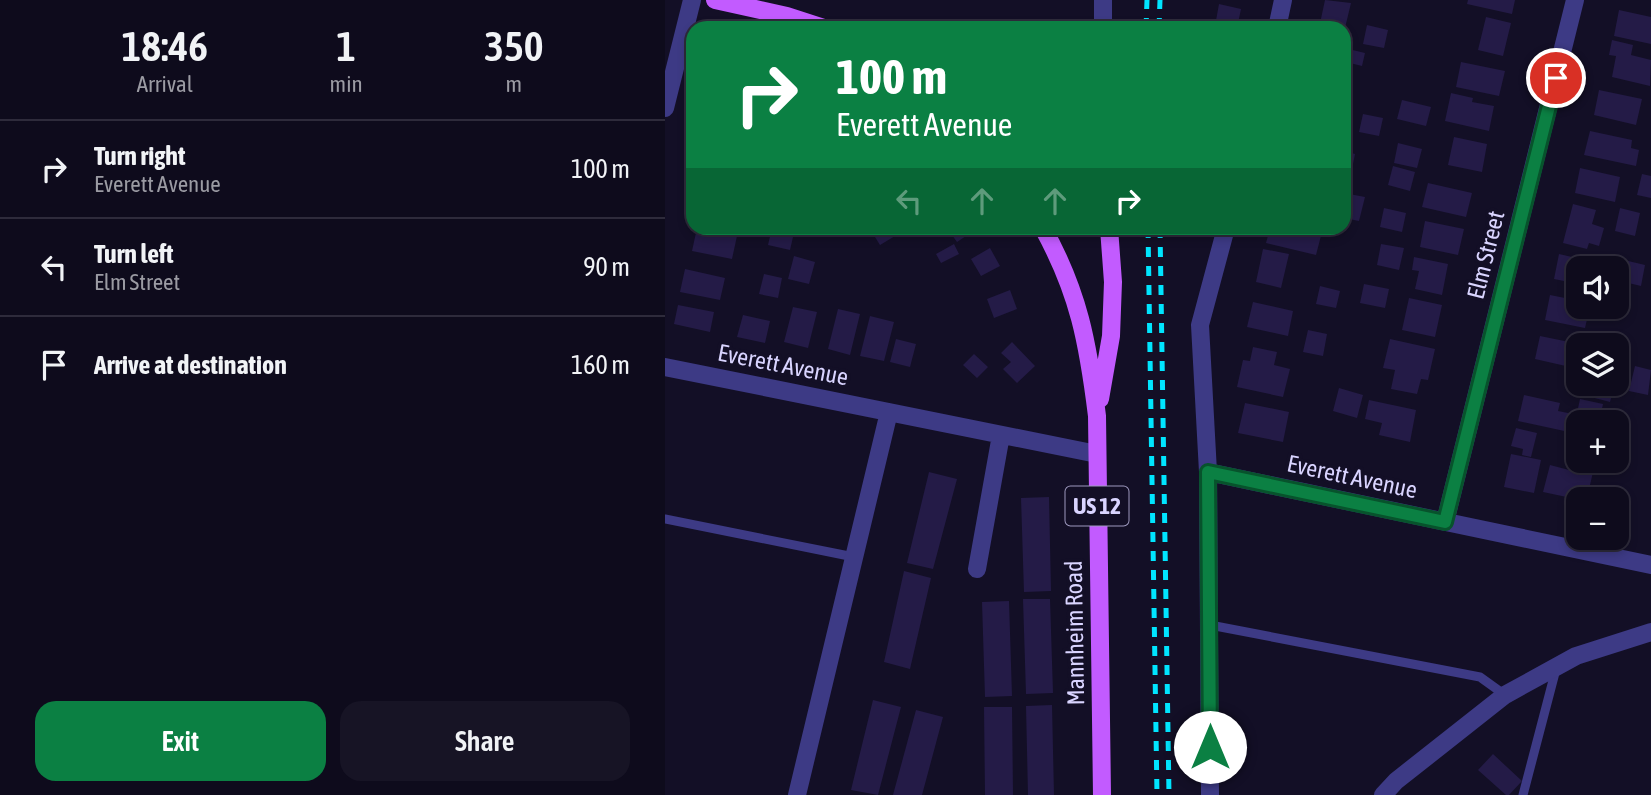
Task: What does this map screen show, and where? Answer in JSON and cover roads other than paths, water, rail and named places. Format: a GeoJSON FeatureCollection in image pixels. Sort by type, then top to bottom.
{"type":"FeatureCollection","features":[{"type":"Feature","properties":{"kind":"main road"},"geometry":{"type":"LineString","coordinates":[[715,0],[802,21]]}},
{"type":"Feature","properties":{"kind":"main road","name":"Mannheim Road"},"geometry":{"type":"LineString","coordinates":[[1047,235],[1063,264],[1077,304],[1090,357],[1097,416],[1102,795]]}},
{"type":"Feature","properties":{"kind":"main road"},"geometry":{"type":"LineString","coordinates":[[1097,416],[1111,336],[1113,282],[1110,235]]}},
{"type":"Feature","properties":{"kind":"street"},"geometry":{"type":"LineString","coordinates":[[687,21],[692,0]]}},
{"type":"Feature","properties":{"kind":"street"},"geometry":{"type":"LineString","coordinates":[[1103,21],[1104,0]]}},
{"type":"Feature","properties":{"kind":"street"},"geometry":{"type":"LineString","coordinates":[[1278,21],[1283,0]]}},
{"type":"Feature","properties":{"kind":"street","name":"Elm Street"},"geometry":{"type":"LineString","coordinates":[[1445,522],[1575,0]]}},
{"type":"Feature","properties":{"kind":"street"},"geometry":{"type":"LineString","coordinates":[[665,108],[686,24]]}},
{"type":"Feature","properties":{"kind":"street"},"geometry":{"type":"LineString","coordinates":[[1210,795],[1208,472],[1200,325],[1224,235]]}},
{"type":"Feature","properties":{"kind":"street","name":"Everett Avenue"},"geometry":{"type":"LineString","coordinates":[[665,367],[1097,454]]}},
{"type":"Feature","properties":{"kind":"street"},"geometry":{"type":"LineString","coordinates":[[796,795],[889,412]]}},
{"type":"Feature","properties":{"kind":"street"},"geometry":{"type":"LineString","coordinates":[[977,569],[1001,435]]}},
{"type":"Feature","properties":{"kind":"street","name":"Everett Avenue"},"geometry":{"type":"LineString","coordinates":[[1208,472],[1651,565]]}},
{"type":"Feature","properties":{"kind":"street"},"geometry":{"type":"LineString","coordinates":[[1383,795],[1396,781],[1505,695],[1576,656],[1651,632]]}},
{"type":"Feature","properties":{"kind":"lane"},"geometry":{"type":"LineString","coordinates":[[665,519],[854,557]]}},
{"type":"Feature","properties":{"kind":"lane"},"geometry":{"type":"LineString","coordinates":[[1210,625],[1480,677],[1505,695]]}},
{"type":"Feature","properties":{"kind":"lane"},"geometry":{"type":"LineString","coordinates":[[1523,795],[1556,667]]}},
{"type":"Feature","properties":{"kind":"railway"},"geometry":{"type":"LineString","coordinates":[[1146,21],[1147,0]]}},
{"type":"Feature","properties":{"kind":"railway"},"geometry":{"type":"LineString","coordinates":[[1159,21],[1160,0]]}},
{"type":"Feature","properties":{"kind":"railway"},"geometry":{"type":"LineString","coordinates":[[1148,235],[1157,795]]}},
{"type":"Feature","properties":{"kind":"railway"},"geometry":{"type":"LineString","coordinates":[[1160,235],[1169,795]]}}]}
